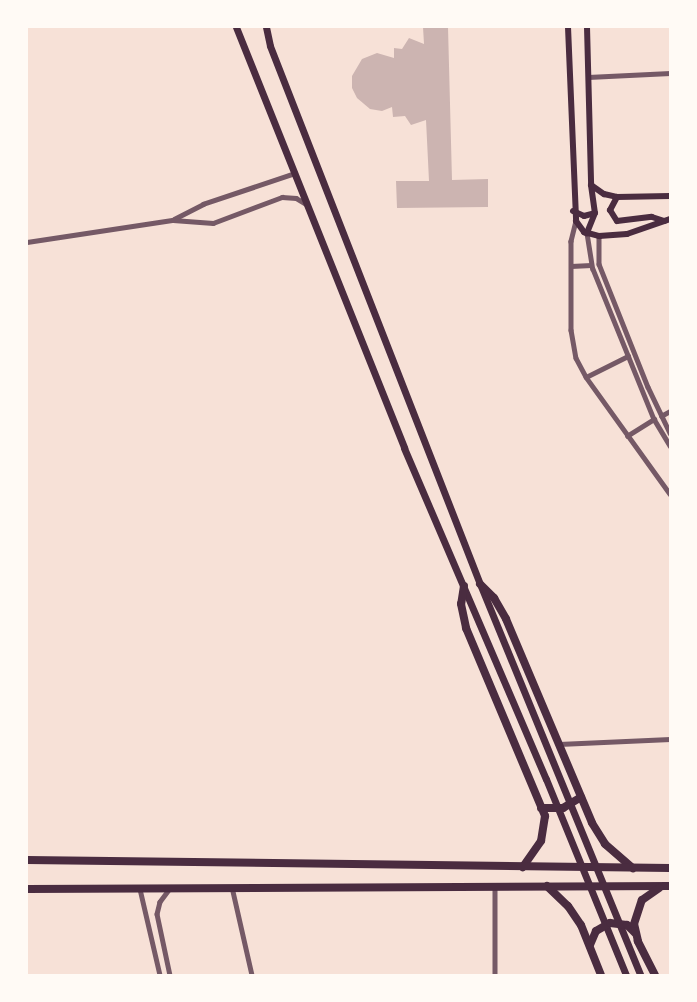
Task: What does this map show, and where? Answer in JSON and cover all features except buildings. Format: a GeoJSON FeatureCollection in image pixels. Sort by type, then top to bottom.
{"type":"FeatureCollection","features":[{"type":"Feature","properties":{"kind":"highway"},"geometry":{"type":"LineString","coordinates":[[480,584],[494,597],[506,619],[592,823],[605,844],[634,868]]}},
{"type":"Feature","properties":{"kind":"highway"},"geometry":{"type":"LineString","coordinates":[[464,586],[461,602],[466,628],[541,808],[545,825],[541,841],[524,867]]}},
{"type":"Feature","properties":{"kind":"highway"},"geometry":{"type":"LineString","coordinates":[[541,808],[563,808],[581,797]]}},
{"type":"Feature","properties":{"kind":"highway"},"geometry":{"type":"LineString","coordinates":[[27,860],[670,868]]}},
{"type":"Feature","properties":{"kind":"highway"},"geometry":{"type":"LineString","coordinates":[[27,889],[232,886],[666,886]]}},
{"type":"Feature","properties":{"kind":"highway"},"geometry":{"type":"LineString","coordinates":[[547,886],[575,915],[590,945],[601,975]]}},
{"type":"Feature","properties":{"kind":"highway"},"geometry":{"type":"LineString","coordinates":[[635,933],[638,908],[648,894],[666,886]]}},
{"type":"Feature","properties":{"kind":"highway"},"geometry":{"type":"LineString","coordinates":[[590,945],[596,931],[610,922],[627,925],[635,933],[655,975]]}},
{"type":"Feature","properties":{"kind":"main road"},"geometry":{"type":"LineString","coordinates":[[236,27],[395,427],[464,586],[626,975]]}},
{"type":"Feature","properties":{"kind":"main road"},"geometry":{"type":"LineString","coordinates":[[239,36],[243,27]]}},
{"type":"Feature","properties":{"kind":"main road"},"geometry":{"type":"LineString","coordinates":[[266,27],[270,46],[480,584],[640,975]]}},
{"type":"Feature","properties":{"kind":"main road"},"geometry":{"type":"LineString","coordinates":[[568,27],[573,211],[576,221],[587,233],[599,236],[627,234],[667,220]]}},
{"type":"Feature","properties":{"kind":"main road"},"geometry":{"type":"LineString","coordinates":[[586,27],[591,185],[595,213],[587,233]]}},
{"type":"Feature","properties":{"kind":"main road"},"geometry":{"type":"LineString","coordinates":[[591,185],[601,192],[617,197],[670,196]]}},
{"type":"Feature","properties":{"kind":"main road"},"geometry":{"type":"LineString","coordinates":[[617,197],[610,210],[617,221],[652,217],[667,220]]}},
{"type":"Feature","properties":{"kind":"main road"},"geometry":{"type":"LineString","coordinates":[[573,211],[584,216],[595,213]]}},
{"type":"Feature","properties":{"kind":"main road"},"geometry":{"type":"LineString","coordinates":[[457,570],[473,564]]}},
{"type":"Feature","properties":{"kind":"street"},"geometry":{"type":"LineString","coordinates":[[588,77],[670,73]]}},
{"type":"Feature","properties":{"kind":"street"},"geometry":{"type":"LineString","coordinates":[[173,220],[203,204],[295,173]]}},
{"type":"Feature","properties":{"kind":"street"},"geometry":{"type":"LineString","coordinates":[[27,242],[173,220],[202,224],[218,222],[282,197],[296,198],[308,206]]}},
{"type":"Feature","properties":{"kind":"street"},"geometry":{"type":"LineString","coordinates":[[576,221],[572,234],[571,266],[571,335],[575,354],[585,377],[669,492]]}},
{"type":"Feature","properties":{"kind":"street"},"geometry":{"type":"LineString","coordinates":[[587,233],[591,265],[654,420],[670,446]]}},
{"type":"Feature","properties":{"kind":"street"},"geometry":{"type":"LineString","coordinates":[[599,236],[599,264],[670,433]]}},
{"type":"Feature","properties":{"kind":"street"},"geometry":{"type":"LineString","coordinates":[[571,266],[591,265]]}},
{"type":"Feature","properties":{"kind":"street"},"geometry":{"type":"LineString","coordinates":[[585,377],[627,356]]}},
{"type":"Feature","properties":{"kind":"street"},"geometry":{"type":"LineString","coordinates":[[661,416],[670,411]]}},
{"type":"Feature","properties":{"kind":"street"},"geometry":{"type":"LineString","coordinates":[[627,436],[654,420]]}},
{"type":"Feature","properties":{"kind":"street"},"geometry":{"type":"LineString","coordinates":[[559,744],[670,739]]}},
{"type":"Feature","properties":{"kind":"street"},"geometry":{"type":"LineString","coordinates":[[232,886],[252,975]]}},
{"type":"Feature","properties":{"kind":"street"},"geometry":{"type":"LineString","coordinates":[[495,886],[495,975]]}},
{"type":"Feature","properties":{"kind":"street"},"geometry":{"type":"LineString","coordinates":[[170,888],[160,902],[157,914],[170,975]]}},
{"type":"Feature","properties":{"kind":"street"},"geometry":{"type":"LineString","coordinates":[[140,889],[160,975]]}}]}
